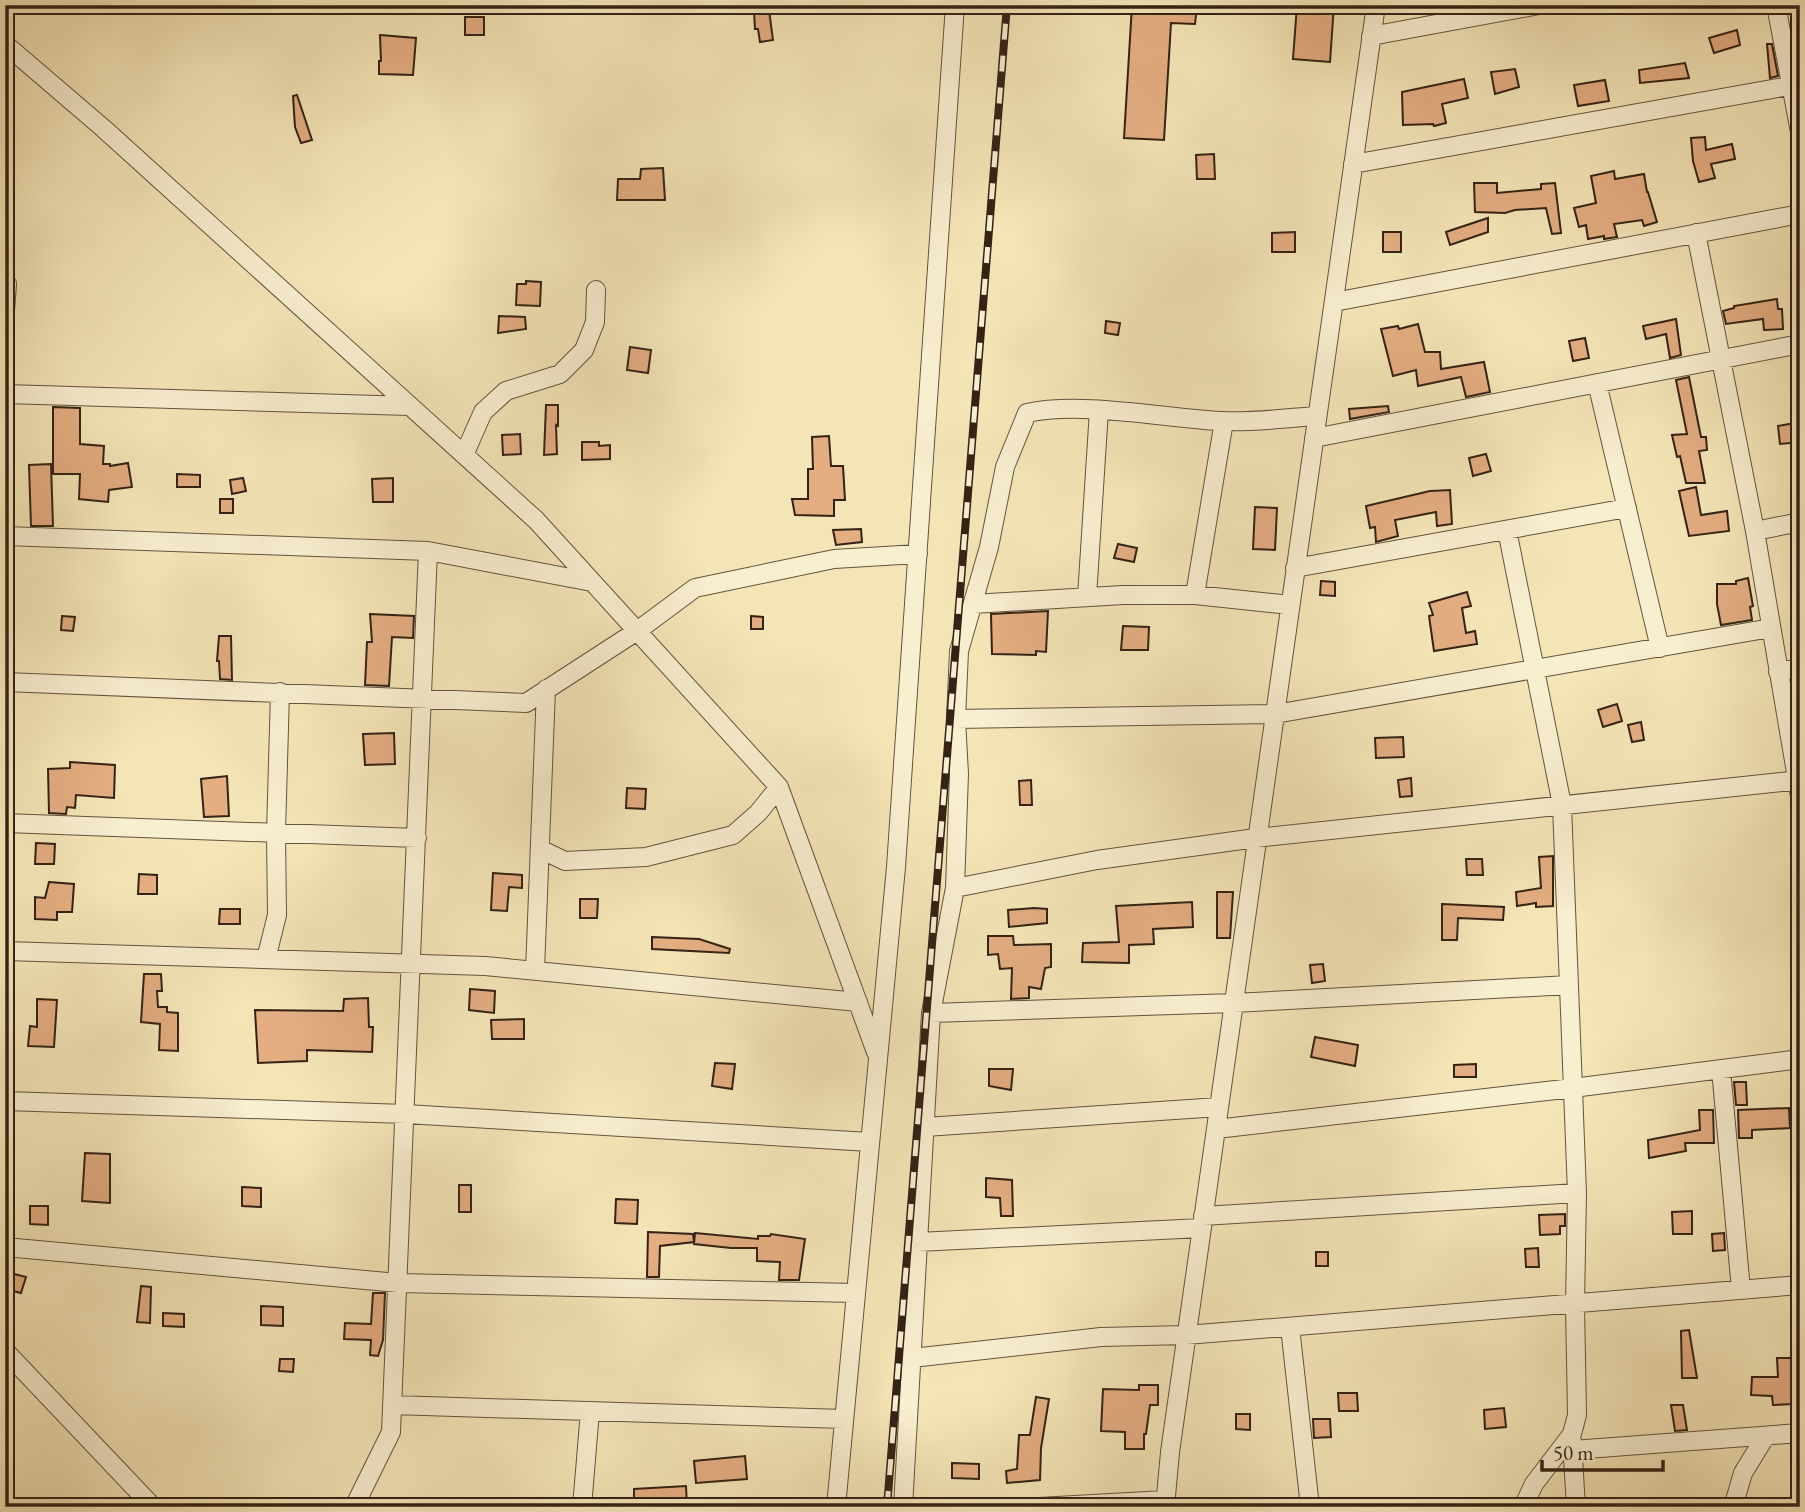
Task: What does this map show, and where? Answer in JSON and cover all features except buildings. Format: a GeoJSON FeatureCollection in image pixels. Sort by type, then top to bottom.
{"type":"FeatureCollection","features":[{"type":"Feature","properties":{"kind":"street"},"geometry":{"type":"LineString","coordinates":[[836,1507],[896,867],[956,5]]}},
{"type":"Feature","properties":{"kind":"street"},"geometry":{"type":"LineString","coordinates":[[1039,1507],[1165,1503],[1256,838],[1376,5]]}},
{"type":"Feature","properties":{"kind":"street"},"geometry":{"type":"LineString","coordinates":[[1371,36],[1539,5]]}},
{"type":"Feature","properties":{"kind":"street"},"geometry":{"type":"LineString","coordinates":[[1776,5],[1795,85],[1800,132]]}},
{"type":"Feature","properties":{"kind":"street"},"geometry":{"type":"LineString","coordinates":[[5,44],[103,128],[536,520],[779,787],[878,1059]]}},
{"type":"Feature","properties":{"kind":"street"},"geometry":{"type":"LineString","coordinates":[[1353,164],[1795,85]]}},
{"type":"Feature","properties":{"kind":"street"},"geometry":{"type":"LineString","coordinates":[[1334,302],[1800,214]]}},
{"type":"Feature","properties":{"kind":"street"},"geometry":{"type":"LineString","coordinates":[[955,888],[1097,860],[1256,838],[1562,805],[1799,786],[1755,531],[1696,233]]}},
{"type":"Feature","properties":{"kind":"street"},"geometry":{"type":"LineString","coordinates":[[5,311],[6,284]]}},
{"type":"Feature","properties":{"kind":"street"},"geometry":{"type":"LineString","coordinates":[[464,455],[482,412],[506,391],[560,374],[584,350],[595,322],[596,290]]}},
{"type":"Feature","properties":{"kind":"street"},"geometry":{"type":"LineString","coordinates":[[1314,438],[1800,344]]}},
{"type":"Feature","properties":{"kind":"street"},"geometry":{"type":"LineString","coordinates":[[1597,383],[1660,648]]}},
{"type":"Feature","properties":{"kind":"street"},"geometry":{"type":"LineString","coordinates":[[5,394],[410,406]]}},
{"type":"Feature","properties":{"kind":"street"},"geometry":{"type":"LineString","coordinates":[[903,1507],[931,1013],[955,888],[958,651],[989,547],[1005,467],[1027,413],[1040,410],[1099,410],[1224,421],[1317,416]]}},
{"type":"Feature","properties":{"kind":"street"},"geometry":{"type":"LineString","coordinates":[[1087,597],[1099,410]]}},
{"type":"Feature","properties":{"kind":"street"},"geometry":{"type":"LineString","coordinates":[[1195,594],[1224,421]]}},
{"type":"Feature","properties":{"kind":"street"},"geometry":{"type":"LineString","coordinates":[[1295,568],[1626,508]]}},
{"type":"Feature","properties":{"kind":"street"},"geometry":{"type":"LineString","coordinates":[[1755,531],[1800,522]]}},
{"type":"Feature","properties":{"kind":"street"},"geometry":{"type":"LineString","coordinates":[[1507,530],[1562,805],[1577,1193],[1577,1415],[1572,1442],[1576,1507]]}},
{"type":"Feature","properties":{"kind":"street"},"geometry":{"type":"LineString","coordinates":[[5,536],[428,551],[592,582]]}},
{"type":"Feature","properties":{"kind":"street"},"geometry":{"type":"LineString","coordinates":[[355,1507],[391,1432],[413,963],[428,551]]}},
{"type":"Feature","properties":{"kind":"street"},"geometry":{"type":"LineString","coordinates":[[5,682],[526,703],[636,631],[695,588],[834,559],[918,554]]}},
{"type":"Feature","properties":{"kind":"street"},"geometry":{"type":"LineString","coordinates":[[972,604],[1195,594],[1290,605]]}},
{"type":"Feature","properties":{"kind":"street"},"geometry":{"type":"LineString","coordinates":[[956,719],[1275,714],[1771,628]]}},
{"type":"Feature","properties":{"kind":"street"},"geometry":{"type":"LineString","coordinates":[[1778,673],[1800,668]]}},
{"type":"Feature","properties":{"kind":"street"},"geometry":{"type":"LineString","coordinates":[[535,971],[546,689]]}},
{"type":"Feature","properties":{"kind":"street"},"geometry":{"type":"LineString","coordinates":[[266,959],[277,915],[275,833],[280,692]]}},
{"type":"Feature","properties":{"kind":"street"},"geometry":{"type":"LineString","coordinates":[[540,849],[565,861],[646,857],[733,835],[758,813],[779,787]]}},
{"type":"Feature","properties":{"kind":"street"},"geometry":{"type":"LineString","coordinates":[[5,823],[417,838]]}},
{"type":"Feature","properties":{"kind":"street"},"geometry":{"type":"LineString","coordinates":[[5,951],[485,965],[858,1002]]}},
{"type":"Feature","properties":{"kind":"street"},"geometry":{"type":"LineString","coordinates":[[931,1013],[1234,1003],[1569,985]]}},
{"type":"Feature","properties":{"kind":"street"},"geometry":{"type":"LineString","coordinates":[[1216,1129],[1800,1059]]}},
{"type":"Feature","properties":{"kind":"street"},"geometry":{"type":"LineString","coordinates":[[1721,1069],[1741,1290]]}},
{"type":"Feature","properties":{"kind":"street"},"geometry":{"type":"LineString","coordinates":[[5,1101],[406,1114],[870,1142]]}},
{"type":"Feature","properties":{"kind":"street"},"geometry":{"type":"LineString","coordinates":[[925,1127],[1219,1107]]}},
{"type":"Feature","properties":{"kind":"street"},"geometry":{"type":"LineString","coordinates":[[918,1242],[1577,1193]]}},
{"type":"Feature","properties":{"kind":"street"},"geometry":{"type":"LineString","coordinates":[[5,1247],[398,1283],[856,1293]]}},
{"type":"Feature","properties":{"kind":"street"},"geometry":{"type":"LineString","coordinates":[[912,1358],[1101,1337],[1186,1335],[1800,1285]]}},
{"type":"Feature","properties":{"kind":"street"},"geometry":{"type":"LineString","coordinates":[[1290,1327],[1310,1507]]}},
{"type":"Feature","properties":{"kind":"street"},"geometry":{"type":"LineString","coordinates":[[5,1351],[153,1507]]}},
{"type":"Feature","properties":{"kind":"street"},"geometry":{"type":"LineString","coordinates":[[393,1405],[844,1419]]}},
{"type":"Feature","properties":{"kind":"street"},"geometry":{"type":"LineString","coordinates":[[582,1507],[590,1411]]}},
{"type":"Feature","properties":{"kind":"street"},"geometry":{"type":"LineString","coordinates":[[1523,1507],[1534,1484],[1572,1442],[1765,1437],[1800,1433]]}},
{"type":"Feature","properties":{"kind":"street"},"geometry":{"type":"LineString","coordinates":[[1732,1507],[1743,1473],[1765,1437]]}},
{"type":"Feature","properties":{"kind":"railway"},"geometry":{"type":"LineString","coordinates":[[887,1507],[1007,5]]}}]}
